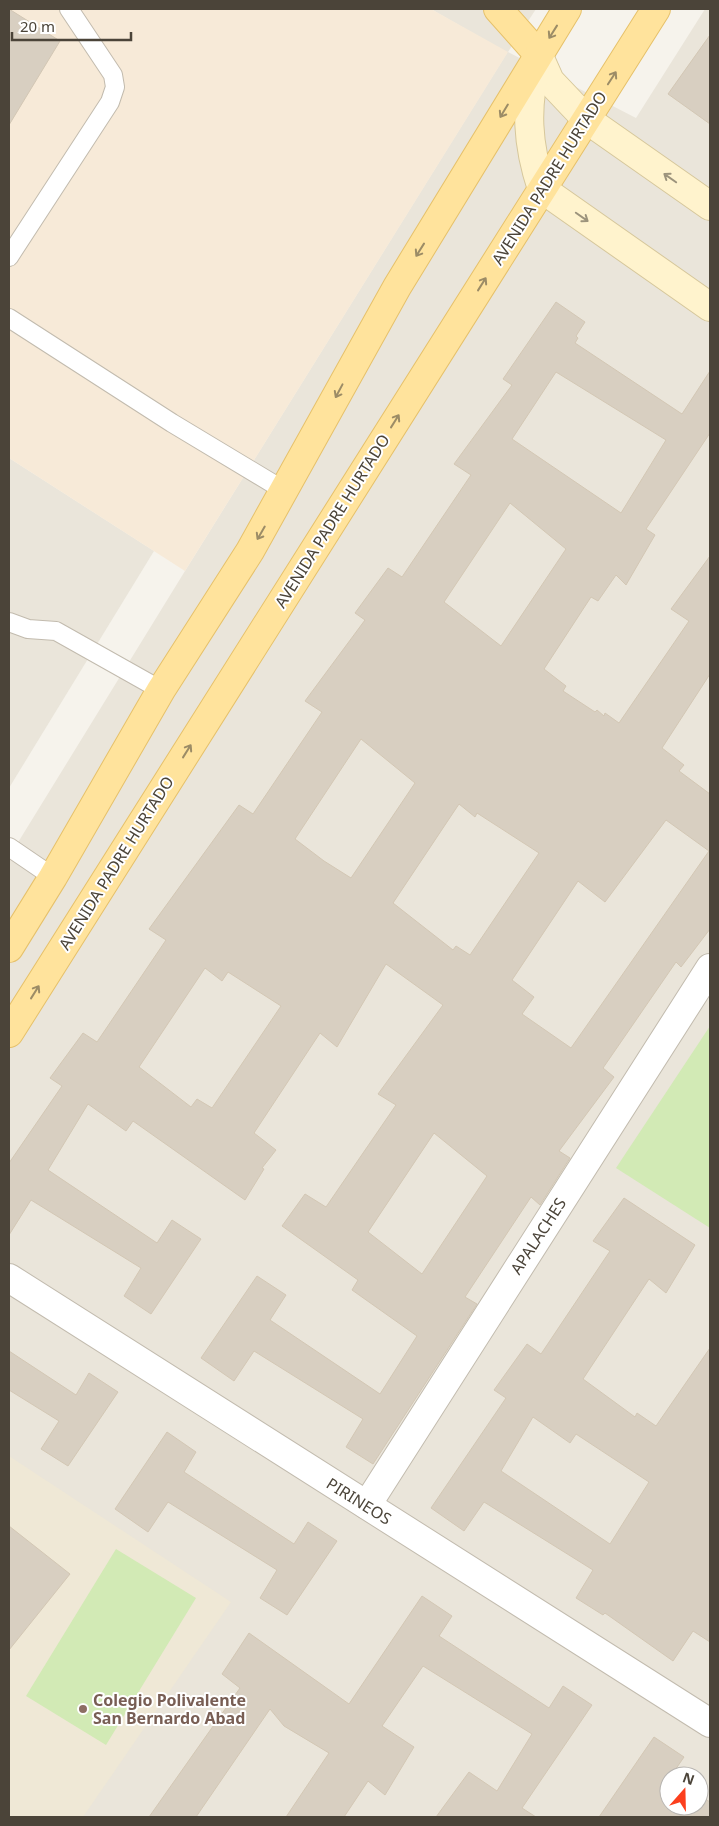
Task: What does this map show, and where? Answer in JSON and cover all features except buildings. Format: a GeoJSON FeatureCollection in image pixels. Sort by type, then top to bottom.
{"type":"FeatureCollection","features":[{"type":"Feature","properties":{"kind":"main road"},"geometry":{"type":"LineString","coordinates":[[498,9],[538,54]]}},
{"type":"Feature","properties":{"kind":"main road"},"geometry":{"type":"LineString","coordinates":[[9,948],[53,877],[161,690],[250,551],[397,287],[567,9]]}},
{"type":"Feature","properties":{"kind":"main road","name":"AVENIDA PADRE HURTADO"},"geometry":{"type":"LineString","coordinates":[[9,1033],[656,9]]}},
{"type":"Feature","properties":{"kind":"street"},"geometry":{"type":"LineString","coordinates":[[538,54],[550,81],[586,119],[710,206]]}},
{"type":"Feature","properties":{"kind":"street"},"geometry":{"type":"LineString","coordinates":[[538,54],[528,108],[529,136],[533,163],[542,189],[710,307]]}},
{"type":"Feature","properties":{"kind":"street","name":"APALACHES"},"geometry":{"type":"LineString","coordinates":[[367,1505],[710,968]]}},
{"type":"Feature","properties":{"kind":"street","name":"PIRINEOS"},"geometry":{"type":"LineString","coordinates":[[9,1278],[710,1723]]}},
{"type":"Feature","properties":{"kind":"lane"},"geometry":{"type":"LineString","coordinates":[[9,257],[110,102],[115,87],[113,75],[69,9]]}},
{"type":"Feature","properties":{"kind":"lane"},"geometry":{"type":"LineString","coordinates":[[9,318],[164,418],[285,491]]}},
{"type":"Feature","properties":{"kind":"lane"},"geometry":{"type":"LineString","coordinates":[[9,622],[28,629],[56,631],[161,690]]}},
{"type":"Feature","properties":{"kind":"lane"},"geometry":{"type":"LineString","coordinates":[[9,847],[53,877]]}},
{"type":"Feature","properties":{"kind":"shaded area"},"geometry":{"type":"Polygon","coordinates":[[[9,9],[431,9],[508,52],[185,571],[9,458],[9,9]]]}},
{"type":"Feature","properties":{"kind":"shaded area"},"geometry":{"type":"Polygon","coordinates":[[[431,9],[536,9],[508,52],[636,118],[705,9],[710,9],[710,1817],[9,1817],[9,857],[507,53],[431,9]]]}},
{"type":"Feature","properties":{"kind":"shaded area"},"geometry":{"type":"Polygon","coordinates":[[[9,458],[154,551],[9,788],[9,458]]]}},
{"type":"Feature","properties":{"kind":"shaded area","name":"Colegio Polivalente San Bernardo Abad"},"geometry":{"type":"Polygon","coordinates":[[[9,1456],[231,1602],[83,1817],[9,1817],[9,1456]]]}},
{"type":"Feature","properties":{"kind":"green space"},"geometry":{"type":"Polygon","coordinates":[[[710,1026],[710,1228],[616,1168],[710,1026]]]}},
{"type":"Feature","properties":{"kind":"green space"},"geometry":{"type":"Polygon","coordinates":[[[116,1549],[196,1598],[106,1745],[26,1696],[116,1549]]]}},
{"type":"Feature","properties":{"kind":"place","name":"Colegio Polivalente San Bernardo Abad"},"geometry":{"type":"Point","coordinates":[83,1709]}}]}
